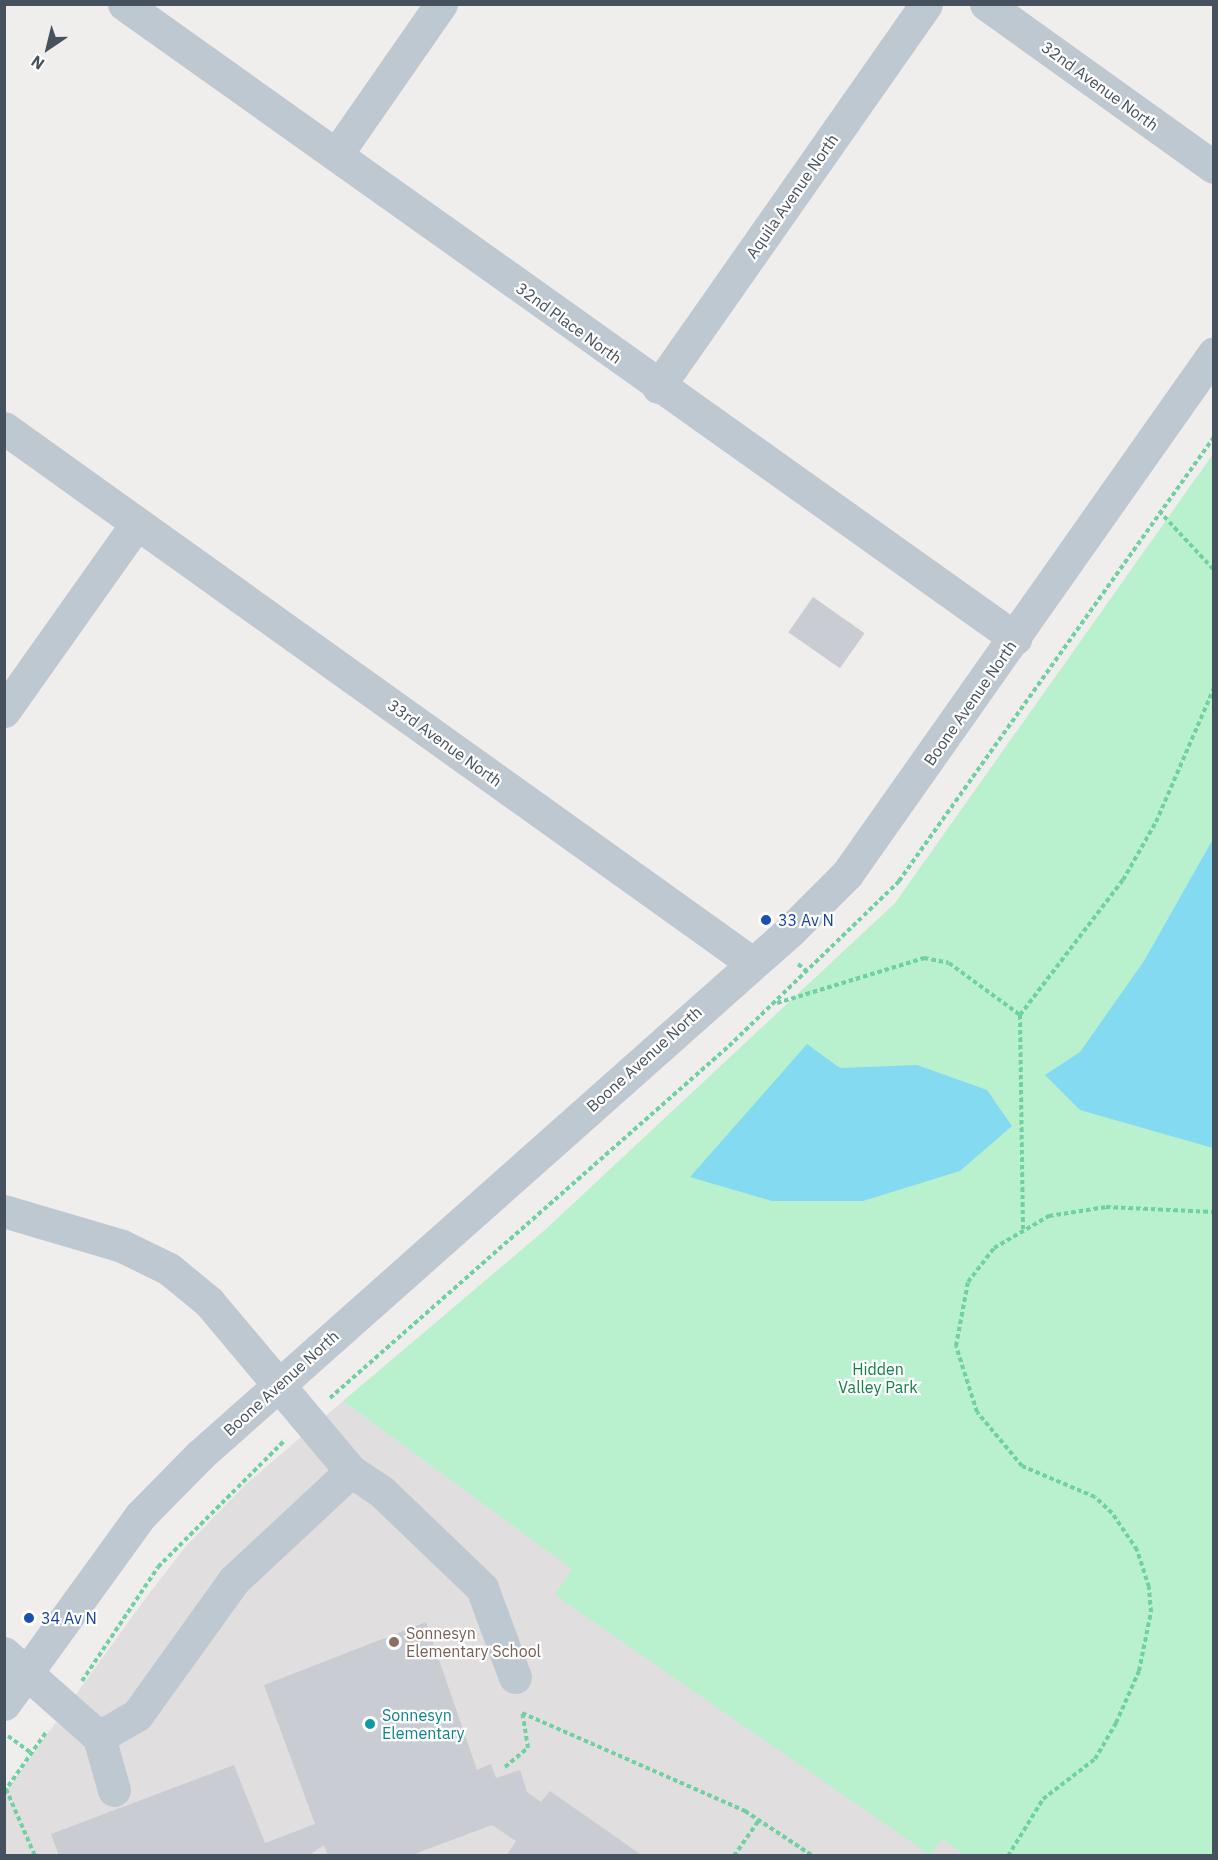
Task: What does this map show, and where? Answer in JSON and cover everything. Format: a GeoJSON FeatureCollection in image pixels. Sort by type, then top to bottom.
{"type":"FeatureCollection","features":[{"type":"Feature","properties":{"kind":"street","name":"32nd Place North"},"geometry":{"type":"LineString","coordinates":[[124,4],[658,387],[1015,638]]}},
{"type":"Feature","properties":{"kind":"street"},"geometry":{"type":"LineString","coordinates":[[336,155],[441,4]]}},
{"type":"Feature","properties":{"kind":"street","name":"Aquila Avenue North"},"geometry":{"type":"LineString","coordinates":[[658,387],[926,4]]}},
{"type":"Feature","properties":{"kind":"street","name":"32nd Avenue North"},"geometry":{"type":"LineString","coordinates":[[986,4],[1214,167]]}},
{"type":"Feature","properties":{"kind":"street","name":"Boone Avenue North"},"geometry":{"type":"LineString","coordinates":[[4,1704],[16,1661],[141,1515],[277,1386],[752,963],[847,874],[1214,353]]}},
{"type":"Feature","properties":{"kind":"street","name":"33rd Avenue North"},"geometry":{"type":"LineString","coordinates":[[4,428],[752,963]]}},
{"type":"Feature","properties":{"kind":"street"},"geometry":{"type":"LineString","coordinates":[[4,711],[137,523]]}},
{"type":"Feature","properties":{"kind":"street"},"geometry":{"type":"LineString","coordinates":[[4,1211],[122,1246],[169,1269],[209,1302],[277,1386],[351,1471],[382,1492],[482,1588],[515,1677]]}},
{"type":"Feature","properties":{"kind":"street"},"geometry":{"type":"LineString","coordinates":[[99,1737],[136,1715],[234,1580],[351,1471]]}},
{"type":"Feature","properties":{"kind":"street"},"geometry":{"type":"LineString","coordinates":[[16,1661],[99,1737],[114,1790]]}},
{"type":"Feature","properties":{"kind":"path"},"geometry":{"type":"LineString","coordinates":[[1159,511],[1214,570]]}},
{"type":"Feature","properties":{"kind":"path"},"geometry":{"type":"LineString","coordinates":[[1023,1230],[1023,1071],[1020,1015],[1123,880],[1156,822],[1214,688]]}},
{"type":"Feature","properties":{"kind":"path"},"geometry":{"type":"LineString","coordinates":[[776,1003],[924,958],[949,963],[1020,1015]]}},
{"type":"Feature","properties":{"kind":"path"},"geometry":{"type":"LineString","coordinates":[[1008,1856],[1042,1799],[1095,1759],[1116,1723],[1139,1671],[1151,1612],[1137,1550],[1112,1513],[1095,1497],[1022,1466],[977,1412],[963,1380],[956,1346],[968,1282],[994,1248],[1049,1216],[1106,1208],[1214,1212]]}},
{"type":"Feature","properties":{"kind":"path"},"geometry":{"type":"LineString","coordinates":[[505,1767],[528,1748],[515,1677]]}},
{"type":"Feature","properties":{"kind":"path"},"geometry":{"type":"LineString","coordinates":[[522,1713],[759,1820],[813,1856]]}},
{"type":"Feature","properties":{"kind":"path"},"geometry":{"type":"LineString","coordinates":[[4,1734],[31,1753]]}},
{"type":"Feature","properties":{"kind":"path"},"geometry":{"type":"LineString","coordinates":[[6,1789],[35,1856]]}},
{"type":"Feature","properties":{"kind":"path"},"geometry":{"type":"LineString","coordinates":[[734,1856],[759,1820]]}},
{"type":"Feature","properties":{"kind":"shaded area","name":"Sonnesyn Elementary School"},"geometry":{"type":"Polygon","coordinates":[[[343,1401],[964,1855],[5,1855],[4,1794],[142,1603],[186,1546],[245,1485],[343,1401]]]}},
{"type":"Feature","properties":{"kind":"green space","name":"Hidden Valley Park"},"geometry":{"type":"Polygon","coordinates":[[[1213,454],[1213,1855],[964,1855],[942,1839],[930,1855],[555,1595],[572,1569],[343,1401],[546,1229],[895,903],[1213,454]]]}},
{"type":"Feature","properties":{"kind":"water"},"geometry":{"type":"Polygon","coordinates":[[[1213,839],[1213,1148],[1080,1110],[1045,1075],[1080,1052],[1144,961],[1213,839]]]}},
{"type":"Feature","properties":{"kind":"water"},"geometry":{"type":"Polygon","coordinates":[[[807,1044],[840,1068],[917,1065],[987,1090],[1012,1126],[960,1171],[863,1201],[772,1201],[690,1177],[807,1044]]]}},
{"type":"Feature","properties":{"kind":"building"},"geometry":{"type":"Polygon","coordinates":[[[813,597],[865,633],[840,668],[788,632],[813,597]]]}},
{"type":"Feature","properties":{"kind":"building","name":"Sonnesyn Elementary"},"geometry":{"type":"Polygon","coordinates":[[[426,1622],[477,1770],[491,1764],[496,1778],[520,1770],[527,1792],[541,1802],[550,1791],[643,1856],[506,1856],[516,1841],[492,1825],[409,1856],[328,1856],[324,1845],[308,1856],[59,1856],[51,1834],[234,1765],[265,1843],[315,1824],[264,1685],[426,1622]]]}},
{"type":"Feature","properties":{"kind":"place","name":"33 Av N"},"geometry":{"type":"Point","coordinates":[766,920]}},
{"type":"Feature","properties":{"kind":"place","name":"34 Av N"},"geometry":{"type":"Point","coordinates":[29,1618]}},
{"type":"Feature","properties":{"kind":"place","name":"Sonnesyn Elementary School"},"geometry":{"type":"Point","coordinates":[394,1642]}},
{"type":"Feature","properties":{"kind":"place","name":"Sonnesyn Elementary"},"geometry":{"type":"Point","coordinates":[370,1724]}}]}
